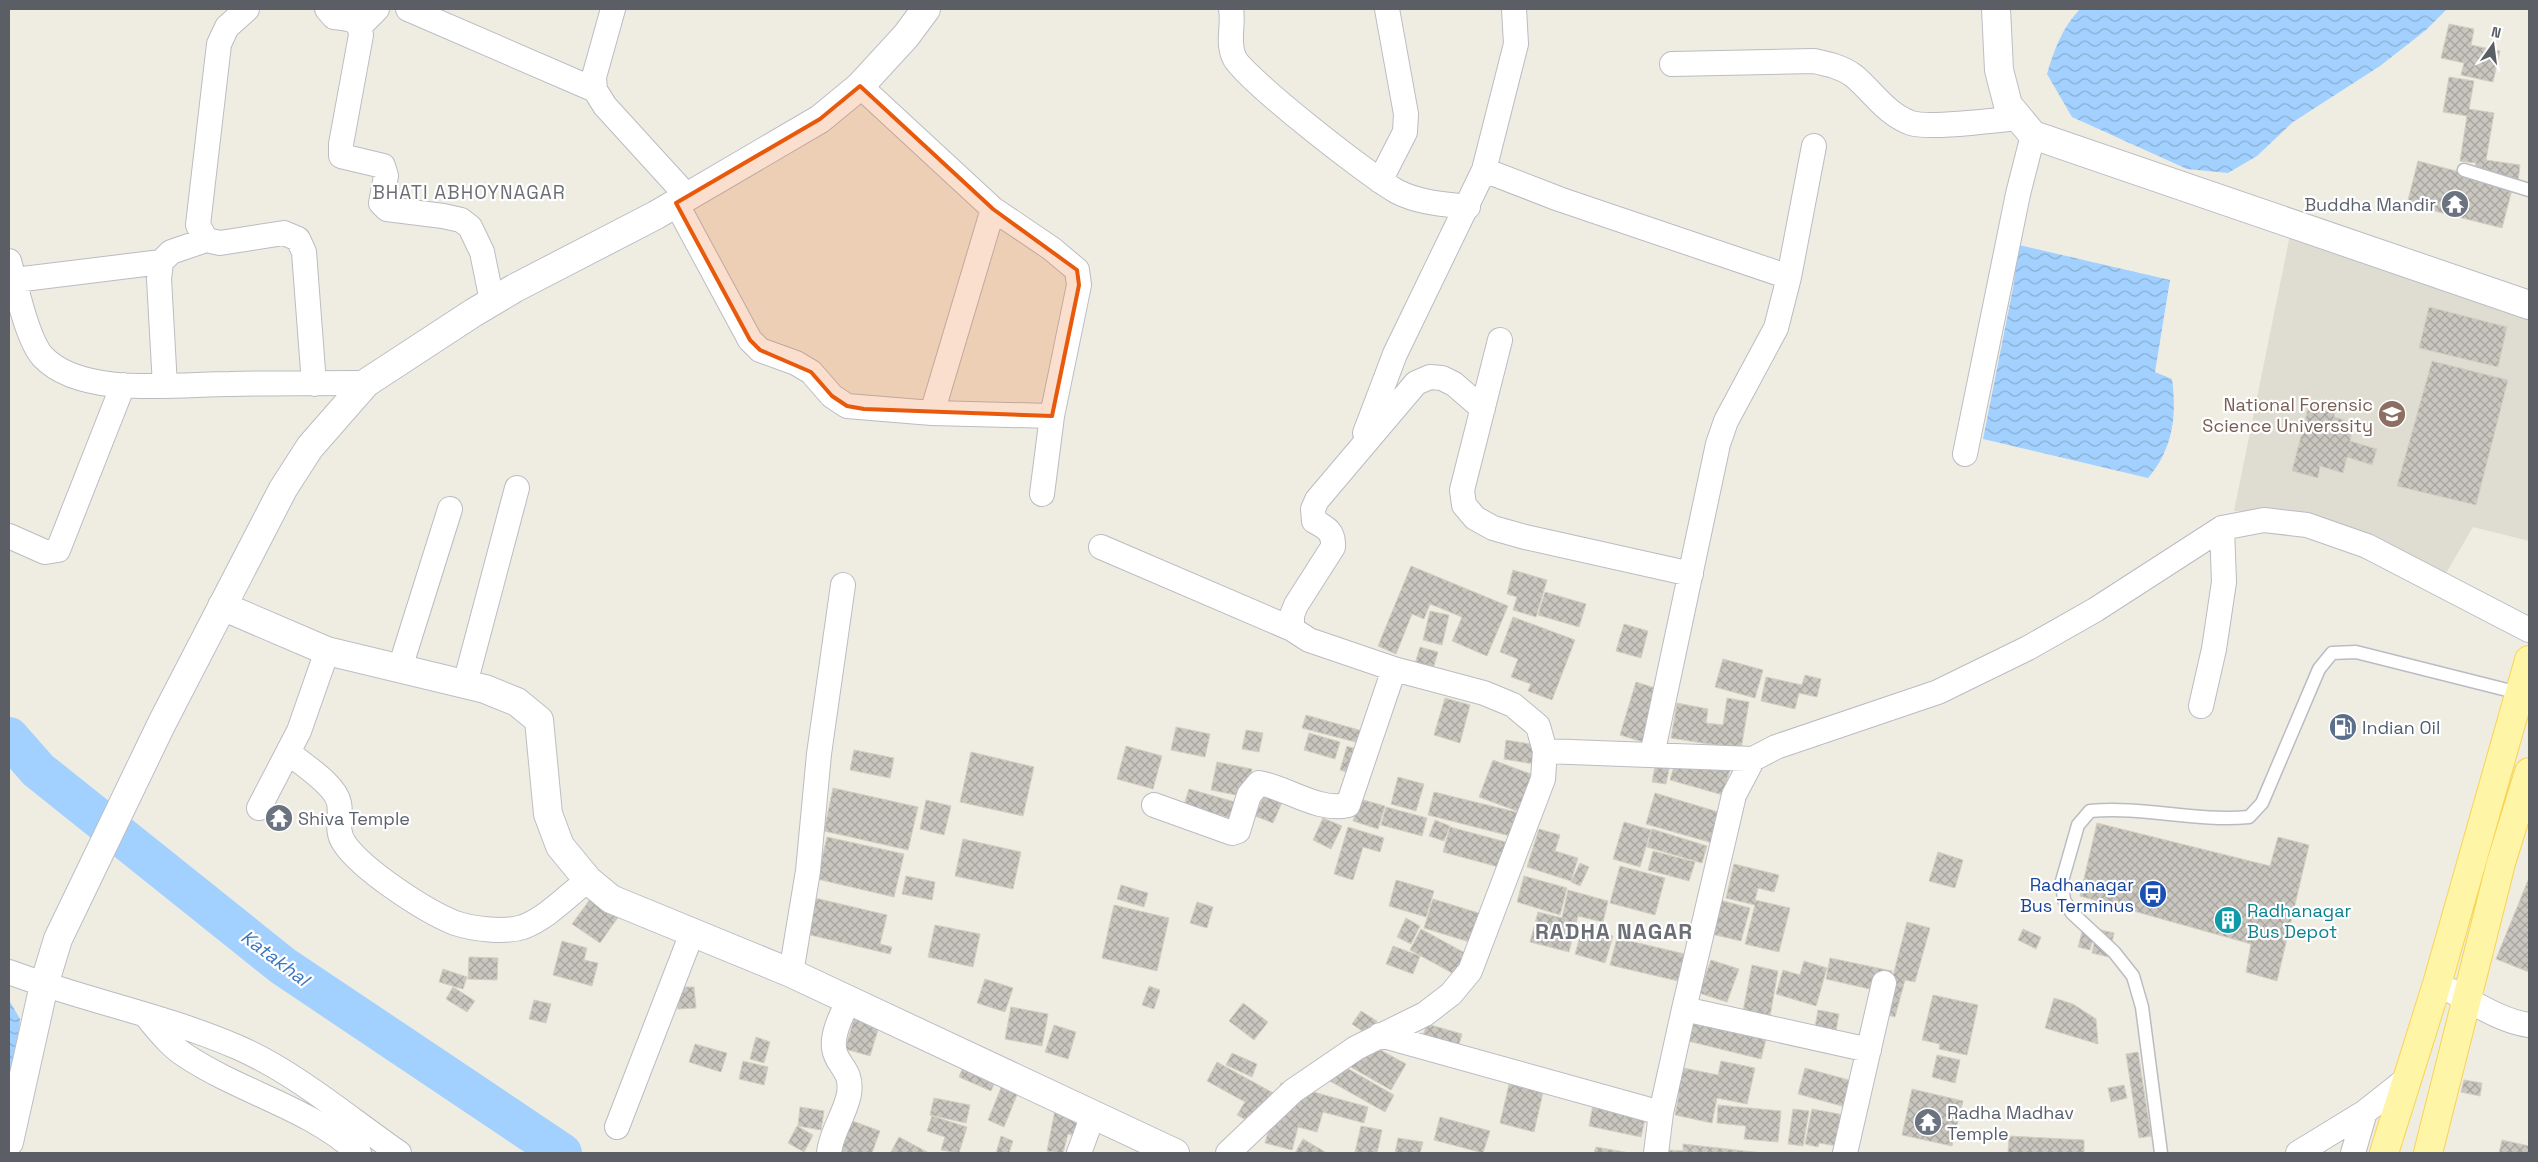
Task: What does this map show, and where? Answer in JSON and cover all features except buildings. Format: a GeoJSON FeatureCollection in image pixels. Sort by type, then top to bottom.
{"type":"FeatureCollection","features":[{"type":"Feature","properties":{"kind":"main road"},"geometry":{"type":"LineString","coordinates":[[2384,1153],[2437,984],[2529,660]]}},
{"type":"Feature","properties":{"kind":"main road"},"geometry":{"type":"LineString","coordinates":[[2428,1153],[2501,863],[2529,772]]}},
{"type":"Feature","properties":{"kind":"street"},"geometry":{"type":"LineString","coordinates":[[206,240],[198,225],[219,44],[227,27],[247,9]]}},
{"type":"Feature","properties":{"kind":"street"},"geometry":{"type":"LineString","coordinates":[[327,9],[334,17],[354,20],[360,26],[361,36],[341,144],[341,156],[383,166],[386,176],[381,203],[387,209],[443,216],[461,220],[470,227],[482,252],[492,301]]}},
{"type":"Feature","properties":{"kind":"street"},"geometry":{"type":"LineString","coordinates":[[360,26],[377,9]]}},
{"type":"Feature","properties":{"kind":"street"},"geometry":{"type":"LineString","coordinates":[[408,9],[595,90]]}},
{"type":"Feature","properties":{"kind":"street"},"geometry":{"type":"LineString","coordinates":[[613,9],[594,77],[595,90],[605,106],[681,200],[750,340],[760,350],[796,363],[812,372],[832,396],[847,406],[932,413],[1052,416]]}},
{"type":"Feature","properties":{"kind":"street"},"geometry":{"type":"LineString","coordinates":[[9,1142],[44,985],[58,939],[162,723],[289,481],[310,447],[366,383],[492,301],[681,200],[820,119],[860,86],[906,36],[926,9]]}},
{"type":"Feature","properties":{"kind":"street"},"geometry":{"type":"LineString","coordinates":[[1244,9],[1231,19],[1230,42],[1234,59],[1251,79],[1380,181],[1421,202],[1468,207]]}},
{"type":"Feature","properties":{"kind":"street"},"geometry":{"type":"LineString","coordinates":[[1380,181],[1405,132],[1406,114],[1387,9]]}},
{"type":"Feature","properties":{"kind":"street"},"geometry":{"type":"LineString","coordinates":[[1359,448],[1395,354],[1468,207],[1484,170],[1516,44],[1514,9]]}},
{"type":"Feature","properties":{"kind":"street"},"geometry":{"type":"LineString","coordinates":[[1965,454],[2018,194],[2026,127],[2008,105],[1999,70],[1996,9]]}},
{"type":"Feature","properties":{"kind":"street"},"geometry":{"type":"LineString","coordinates":[[1672,64],[1814,61],[1831,64],[1853,76],[1877,99],[1911,123],[2026,127],[2529,305]]}},
{"type":"Feature","properties":{"kind":"street"},"geometry":{"type":"LineString","coordinates":[[860,86],[993,209],[1052,249],[1077,270],[1078,284],[1052,416],[1042,494]]}},
{"type":"Feature","properties":{"kind":"street"},"geometry":{"type":"LineString","coordinates":[[1652,755],[1718,444],[1726,421],[1776,328],[1789,277],[1814,146]]}},
{"type":"Feature","properties":{"kind":"street"},"geometry":{"type":"LineString","coordinates":[[1484,170],[1558,199],[1789,277]]}},
{"type":"Feature","properties":{"kind":"street"},"geometry":{"type":"LineString","coordinates":[[932,413],[993,209]]}},
{"type":"Feature","properties":{"kind":"street"},"geometry":{"type":"LineString","coordinates":[[165,386],[159,279],[161,262],[171,252],[206,240],[220,243],[284,233],[298,238],[304,252],[314,384]]}},
{"type":"Feature","properties":{"kind":"street"},"geometry":{"type":"LineString","coordinates":[[161,262],[12,271],[31,334],[42,356],[62,372],[89,380],[123,384],[165,386],[366,383]]}},
{"type":"Feature","properties":{"kind":"street"},"geometry":{"type":"LineString","coordinates":[[1500,340],[1462,490],[1464,505],[1475,518],[1493,528],[1524,538],[1691,574]]}},
{"type":"Feature","properties":{"kind":"street"},"geometry":{"type":"LineString","coordinates":[[1292,630],[1292,615],[1296,605],[1333,547],[1334,536],[1328,528],[1314,521],[1312,509],[1317,500],[1359,448],[1416,383],[1430,378],[1442,378],[1454,384],[1482,408]]}},
{"type":"Feature","properties":{"kind":"street"},"geometry":{"type":"LineString","coordinates":[[9,536],[45,552],[58,550],[123,384]]}},
{"type":"Feature","properties":{"kind":"street"},"geometry":{"type":"LineString","coordinates":[[465,684],[517,488]]}},
{"type":"Feature","properties":{"kind":"street"},"geometry":{"type":"LineString","coordinates":[[400,668],[450,509]]}},
{"type":"Feature","properties":{"kind":"street"},"geometry":{"type":"LineString","coordinates":[[1656,1153],[1661,1113],[1734,795],[1753,760],[1776,747],[1938,692],[2028,648],[2095,610],[2222,528],[2264,520],[2306,525],[2367,546],[2529,630]]}},
{"type":"Feature","properties":{"kind":"street"},"geometry":{"type":"LineString","coordinates":[[2201,706],[2214,649],[2224,582],[2222,528]]}},
{"type":"Feature","properties":{"kind":"street"},"geometry":{"type":"LineString","coordinates":[[1101,547],[1292,630],[1309,640],[1394,669],[1484,693],[1513,705],[1538,726],[1545,751],[1543,779],[1470,971],[1451,994],[1425,1014],[1401,1028],[1380,1036],[1324,1069],[1293,1092],[1228,1153]]}},
{"type":"Feature","properties":{"kind":"street"},"geometry":{"type":"LineString","coordinates":[[791,973],[810,853],[819,754],[843,585]]}},
{"type":"Feature","properties":{"kind":"street"},"geometry":{"type":"LineString","coordinates":[[222,606],[327,651],[465,684],[517,702],[539,720],[548,814],[560,846],[588,880],[611,899],[791,973],[849,999],[1175,1153]]}},
{"type":"Feature","properties":{"kind":"street"},"geometry":{"type":"LineString","coordinates":[[259,808],[299,731],[327,651]]}},
{"type":"Feature","properties":{"kind":"street"},"geometry":{"type":"LineString","coordinates":[[1154,805],[1232,833],[1238,831],[1249,795],[1260,783],[1324,805],[1348,806],[1394,669]]}},
{"type":"Feature","properties":{"kind":"street"},"geometry":{"type":"LineString","coordinates":[[1545,751],[1618,756],[1652,755],[1753,760]]}},
{"type":"Feature","properties":{"kind":"street"},"geometry":{"type":"LineString","coordinates":[[288,753],[335,791],[340,803],[339,831],[353,854],[376,874],[434,913],[457,923],[502,929],[521,927],[539,919],[588,880]]}},
{"type":"Feature","properties":{"kind":"street"},"geometry":{"type":"LineString","coordinates":[[617,1127],[692,933]]}},
{"type":"Feature","properties":{"kind":"street"},"geometry":{"type":"LineString","coordinates":[[9,972],[237,1047],[285,1073],[399,1153]]}},
{"type":"Feature","properties":{"kind":"street"},"geometry":{"type":"LineString","coordinates":[[1846,1153],[1884,983]]}},
{"type":"Feature","properties":{"kind":"street"},"geometry":{"type":"LineString","coordinates":[[2437,984],[2468,998],[2511,1023],[2529,1025]]}},
{"type":"Feature","properties":{"kind":"street"},"geometry":{"type":"LineString","coordinates":[[829,1153],[830,1141],[849,1096],[850,1081],[834,1049],[834,1037],[849,999]]}},
{"type":"Feature","properties":{"kind":"street"},"geometry":{"type":"LineString","coordinates":[[1684,1009],[1869,1050]]}},
{"type":"Feature","properties":{"kind":"street"},"geometry":{"type":"LineString","coordinates":[[146,1016],[167,1041],[186,1056],[302,1113],[330,1129],[360,1153]]}},
{"type":"Feature","properties":{"kind":"street"},"geometry":{"type":"LineString","coordinates":[[1380,1036],[1661,1113]]}},
{"type":"Feature","properties":{"kind":"street"},"geometry":{"type":"LineString","coordinates":[[2298,1153],[2365,1112],[2408,1078]]}},
{"type":"Feature","properties":{"kind":"street"},"geometry":{"type":"LineString","coordinates":[[2353,1153],[2365,1112]]}},
{"type":"Feature","properties":{"kind":"street"},"geometry":{"type":"LineString","coordinates":[[1079,1153],[1093,1115]]}},
{"type":"Feature","properties":{"kind":"lane"},"geometry":{"type":"LineString","coordinates":[[2464,170],[2529,190]]}},
{"type":"Feature","properties":{"kind":"lane"},"geometry":{"type":"LineString","coordinates":[[2161,1153],[2142,1007],[2133,976],[2114,952],[2072,913],[2064,900],[2062,882],[2078,825],[2090,811],[2115,808],[2228,819],[2249,817],[2262,803],[2319,669],[2332,653],[2356,652],[2519,694]]}},
{"type":"Feature","properties":{"kind":"highlighted area"},"geometry":{"type":"Polygon","coordinates":[[[860,86],[993,209],[1077,270],[1079,285],[1052,416],[864,409],[847,406],[832,396],[811,372],[760,350],[750,340],[676,203],[820,119],[860,86]]]}},
{"type":"Feature","properties":{"kind":"shaded area","name":"National Forensic Science Universsity"},"geometry":{"type":"Polygon","coordinates":[[[2290,235],[2529,317],[2529,541],[2473,527],[2445,575],[2283,512],[2234,511],[2290,235]]]}},
{"type":"Feature","properties":{"kind":"water"},"geometry":{"type":"Polygon","coordinates":[[[2080,9],[2447,9],[2426,30],[2380,66],[2293,122],[2257,156],[2228,173],[2187,169],[2072,117],[2047,74],[2059,40],[2068,24],[2080,9]]]}},
{"type":"Feature","properties":{"kind":"water"},"geometry":{"type":"Polygon","coordinates":[[[2019,245],[2170,280],[2155,372],[2172,379],[2173,419],[2168,444],[2163,456],[2148,478],[1983,439],[2013,288],[2019,245]]]}},
{"type":"Feature","properties":{"kind":"water"},"geometry":{"type":"Polygon","coordinates":[[[9,1000],[20,1019],[17,1063],[9,1087],[9,1000]]]}},
{"type":"Feature","properties":{"kind":"waterway","name":"Katakhal"},"geometry":{"type":"LineString","coordinates":[[9,737],[38,770],[283,966],[562,1153]]}},
{"type":"Feature","properties":{"kind":"place","name":"Buddha Mandir"},"geometry":{"type":"Point","coordinates":[2455,204]}},
{"type":"Feature","properties":{"kind":"place","name":"National Forensic Science Universsity"},"geometry":{"type":"Point","coordinates":[2392,414]}},
{"type":"Feature","properties":{"kind":"place","name":"Indian Oil"},"geometry":{"type":"Point","coordinates":[2343,727]}},
{"type":"Feature","properties":{"kind":"place","name":"Shiva Temple"},"geometry":{"type":"Point","coordinates":[279,818]}},
{"type":"Feature","properties":{"kind":"place","name":"Radhanagar Bus Terminus"},"geometry":{"type":"Point","coordinates":[2153,894]}},
{"type":"Feature","properties":{"kind":"place","name":"Radhanagar Bus Depot"},"geometry":{"type":"Point","coordinates":[2228,920]}},
{"type":"Feature","properties":{"kind":"place","name":"Radha Madhav Temple"},"geometry":{"type":"Point","coordinates":[1928,1122]}},
{"type":"Feature","properties":{"kind":"district","name":"BHATI ABHOYNAGAR"},"geometry":{"type":"Point","coordinates":[469,192]}},
{"type":"Feature","properties":{"kind":"district","name":"RADHA NAGAR"},"geometry":{"type":"Point","coordinates":[1614,931]}}]}
